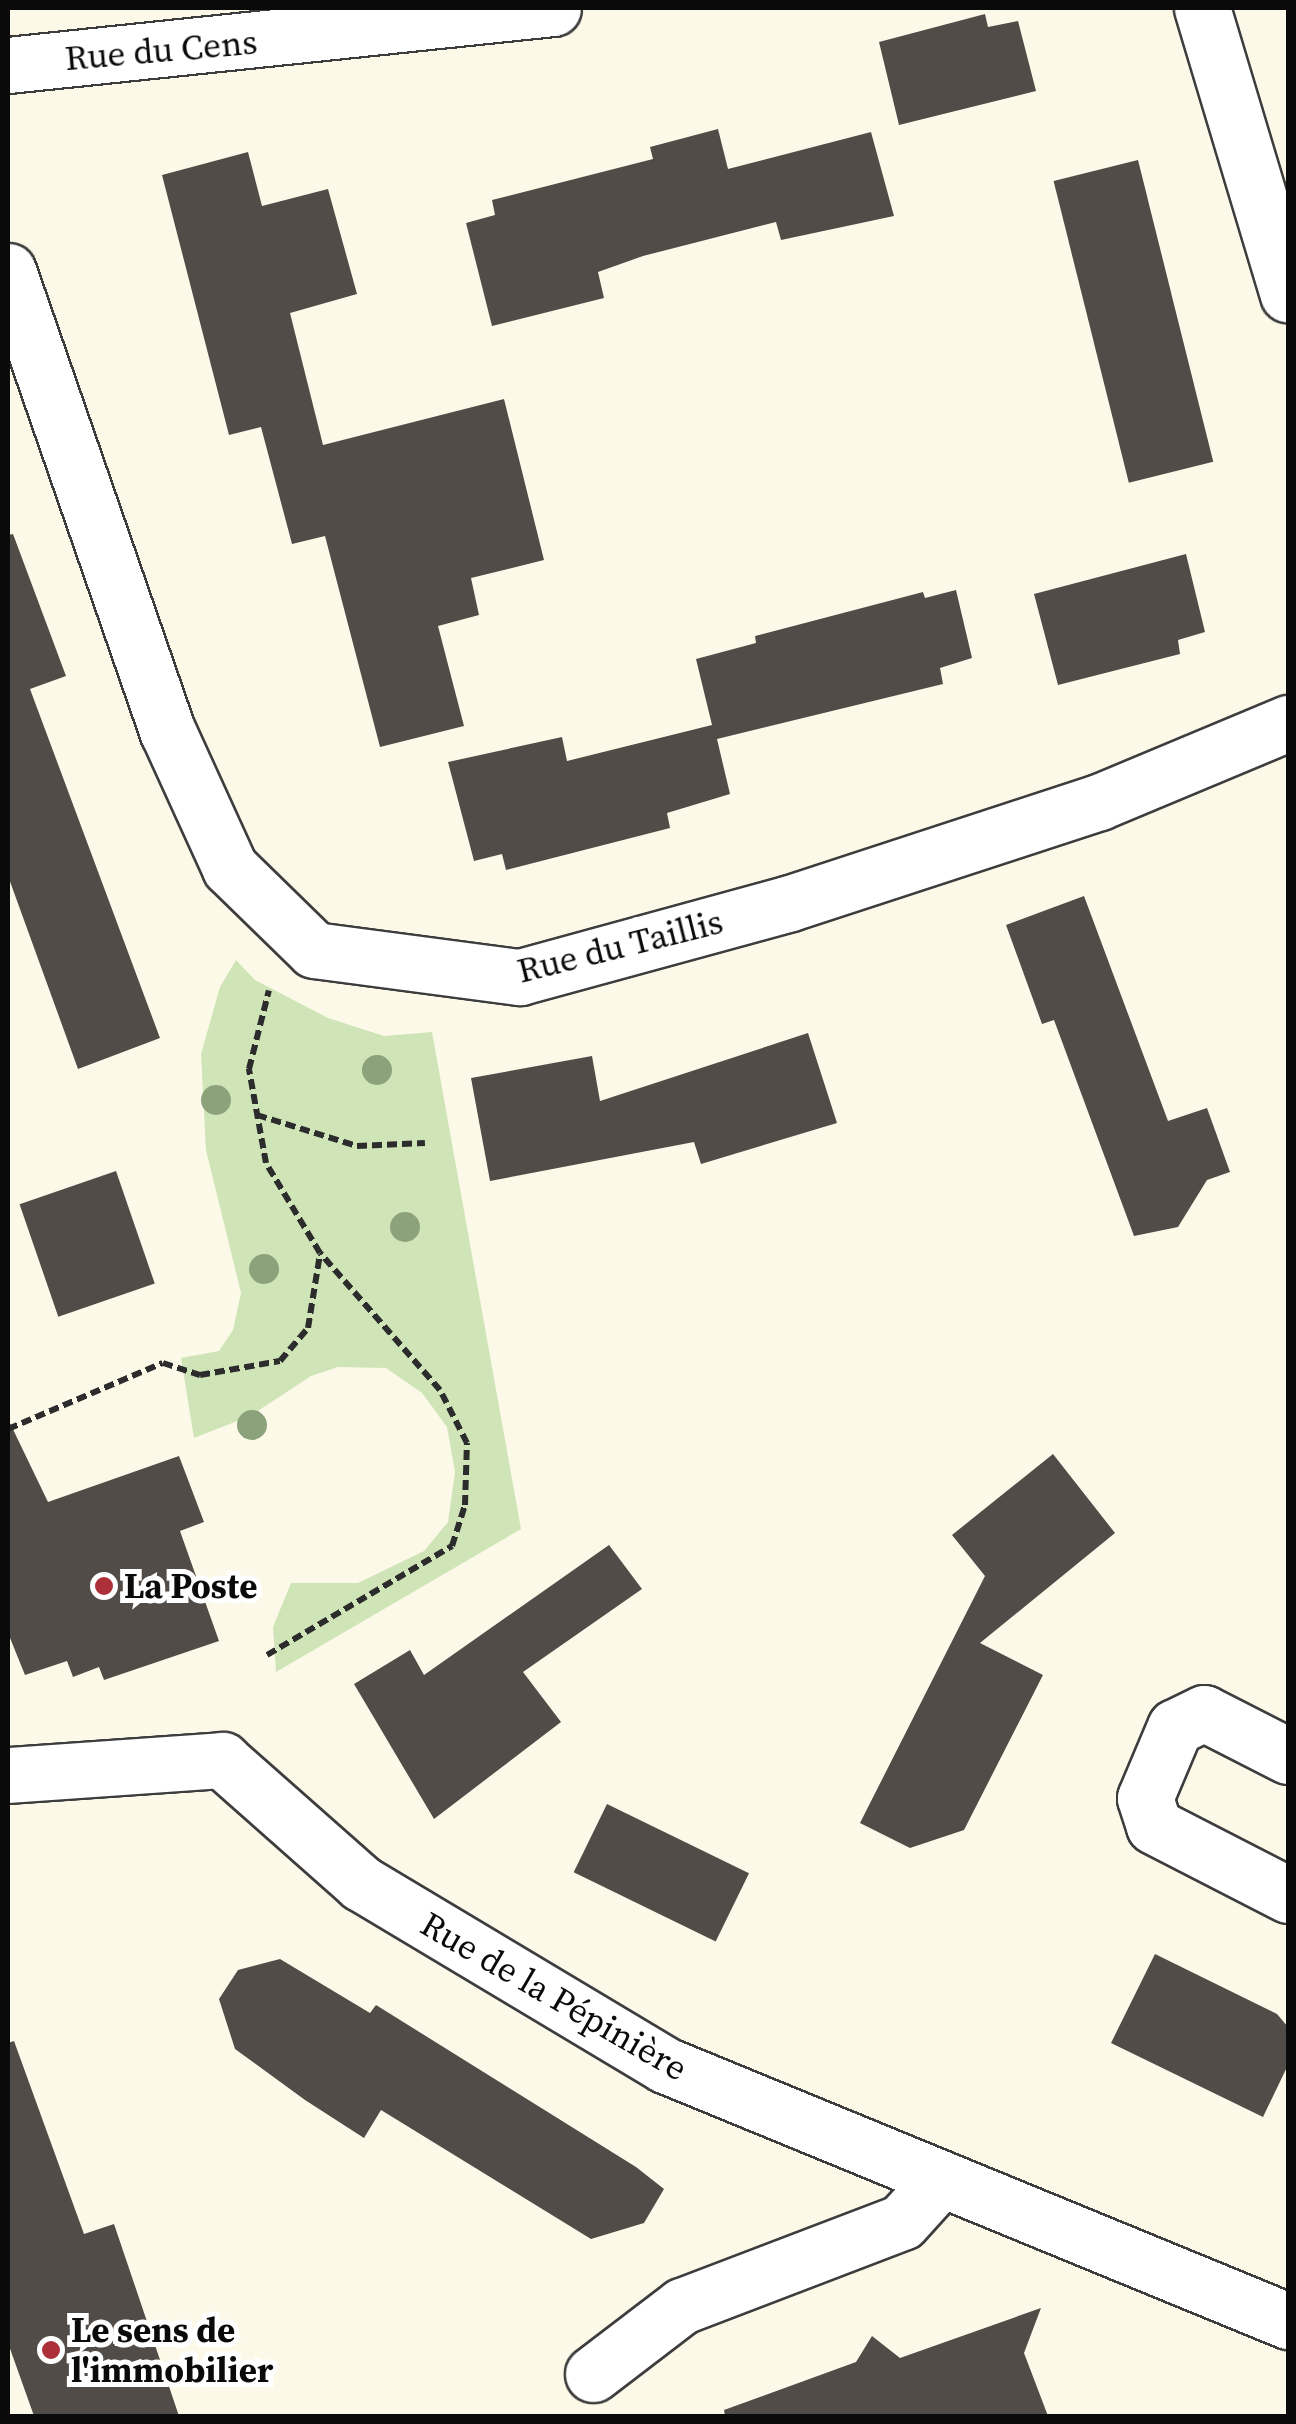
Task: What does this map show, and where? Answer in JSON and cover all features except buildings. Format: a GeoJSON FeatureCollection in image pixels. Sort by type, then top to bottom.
{"type":"FeatureCollection","features":[{"type":"Feature","properties":{"kind":"street"},"geometry":{"type":"LineString","coordinates":[[1202,8],[1288,294]]}},
{"type":"Feature","properties":{"kind":"street","name":"Rue du Cens"},"geometry":{"type":"LineString","coordinates":[[8,64],[530,10]]}},
{"type":"Feature","properties":{"kind":"street"},"geometry":{"type":"LineString","coordinates":[[8,271],[168,732],[230,868],[314,950]]}},
{"type":"Feature","properties":{"kind":"street","name":"Rue du Taillis"},"geometry":{"type":"LineString","coordinates":[[314,950],[520,977],[790,903],[1099,802],[1288,724]]}},
{"type":"Feature","properties":{"kind":"street"},"geometry":{"type":"LineString","coordinates":[[1288,1756],[1204,1713],[1175,1727],[1144,1798],[1154,1826],[1288,1894]]}},
{"type":"Feature","properties":{"kind":"street","name":"Rue de la Pépinière"},"geometry":{"type":"LineString","coordinates":[[8,1775],[222,1760],[361,1883],[665,2065],[1288,2321]]}},
{"type":"Feature","properties":{"kind":"street"},"geometry":{"type":"LineString","coordinates":[[593,2374],[682,2306],[902,2222],[940,2180]]}},
{"type":"Feature","properties":{"kind":"path"},"geometry":{"type":"LineString","coordinates":[[267,1655],[452,1546],[465,1505],[467,1444],[440,1390],[320,1252],[266,1163],[249,1069],[266,992],[314,950]]}},
{"type":"Feature","properties":{"kind":"path"},"geometry":{"type":"LineString","coordinates":[[257,1115],[358,1146],[425,1143]]}},
{"type":"Feature","properties":{"kind":"path"},"geometry":{"type":"LineString","coordinates":[[8,1429],[163,1362],[200,1375],[280,1361],[308,1328],[320,1252]]}},
{"type":"Feature","properties":{"kind":"green space"},"geometry":{"type":"Polygon","coordinates":[[[236,960],[255,980],[328,1018],[384,1036],[432,1032],[521,1529],[276,1672],[273,1627],[291,1583],[358,1583],[424,1551],[448,1522],[455,1472],[447,1427],[422,1393],[386,1368],[338,1367],[311,1376],[250,1416],[194,1438],[181,1358],[219,1351],[233,1330],[241,1293],[206,1150],[201,1054],[220,987],[236,960]]]}},
{"type":"Feature","properties":{"kind":"place","name":"La Poste"},"geometry":{"type":"Point","coordinates":[104,1586]}},
{"type":"Feature","properties":{"kind":"place","name":"Le sens de l'immobilier"},"geometry":{"type":"Point","coordinates":[51,2350]}}]}
